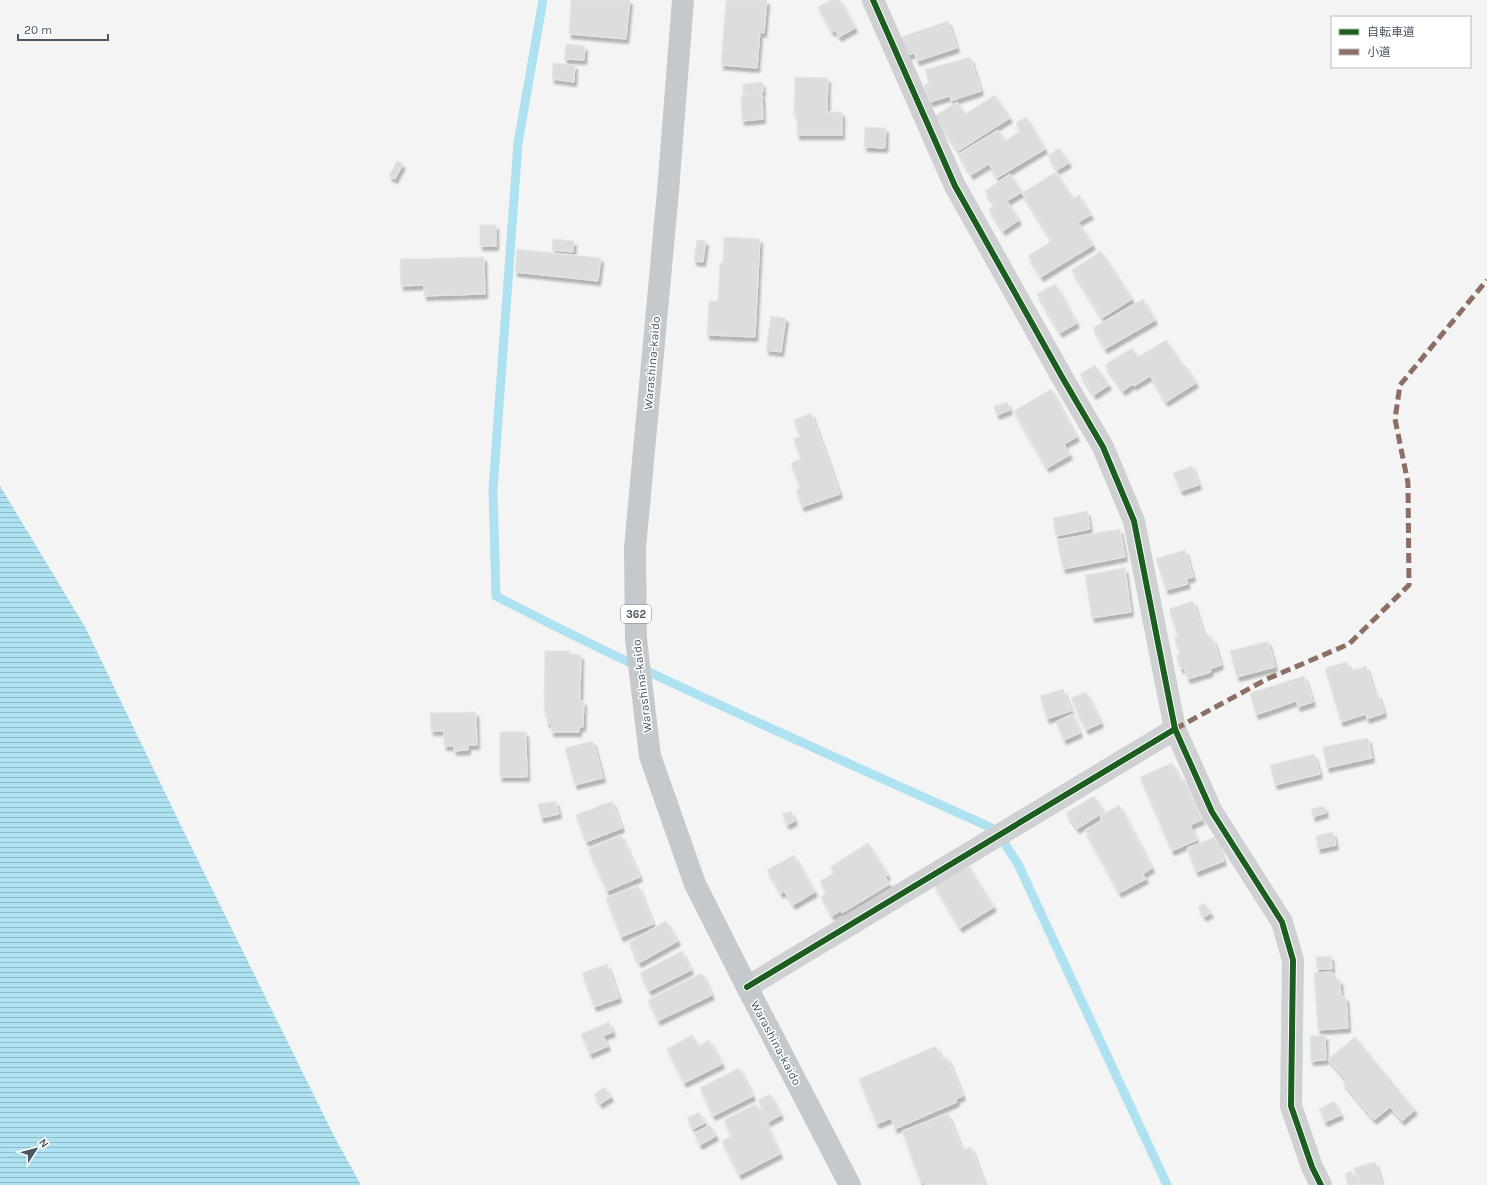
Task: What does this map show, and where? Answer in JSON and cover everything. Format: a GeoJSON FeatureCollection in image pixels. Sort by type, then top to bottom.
{"type":"FeatureCollection","features":[{"type":"Feature","properties":{"kind":"highway","name":"Warashina-kaido"},"geometry":{"type":"LineString","coordinates":[[683,0],[667,199],[635,548],[636,640],[650,756],[695,884],[850,1185]]}},
{"type":"Feature","properties":{"kind":"street"},"geometry":{"type":"LineString","coordinates":[[873,0],[955,186],[1103,447],[1131,514],[1175,729],[1212,812],[1282,922],[1293,960],[1291,1106],[1312,1167],[1321,1185]]}},
{"type":"Feature","properties":{"kind":"street"},"geometry":{"type":"LineString","coordinates":[[747,987],[1175,729]]}},
{"type":"Feature","properties":{"kind":"water"},"geometry":{"type":"Polygon","coordinates":[[[0,486],[85,627],[334,1136],[361,1185],[0,1185],[0,486]]]}},
{"type":"Feature","properties":{"kind":"building"},"geometry":{"type":"Polygon","coordinates":[[[571,0],[630,0],[626,39],[569,34],[571,0]]]}},
{"type":"Feature","properties":{"kind":"building"},"geometry":{"type":"Polygon","coordinates":[[[726,0],[767,0],[764,33],[760,32],[757,68],[721,65],[726,0]]]}},
{"type":"Feature","properties":{"kind":"building"},"geometry":{"type":"Polygon","coordinates":[[[831,0],[840,0],[855,28],[839,37],[835,30],[832,32],[818,7],[831,0]]]}},
{"type":"Feature","properties":{"kind":"building"},"geometry":{"type":"Polygon","coordinates":[[[948,21],[957,48],[917,61],[914,53],[902,57],[895,39],[948,21]]]}},
{"type":"Feature","properties":{"kind":"building"},"geometry":{"type":"Polygon","coordinates":[[[566,44],[585,46],[584,60],[564,59],[566,44]]]}},
{"type":"Feature","properties":{"kind":"building"},"geometry":{"type":"Polygon","coordinates":[[[970,57],[981,91],[951,101],[950,96],[930,102],[924,85],[929,83],[925,70],[970,57]]]}},
{"type":"Feature","properties":{"kind":"building"},"geometry":{"type":"Polygon","coordinates":[[[553,63],[575,65],[574,82],[552,79],[553,63]]]}},
{"type":"Feature","properties":{"kind":"building"},"geometry":{"type":"Polygon","coordinates":[[[795,77],[828,78],[827,112],[842,112],[842,135],[797,135],[797,114],[794,114],[795,77]]]}},
{"type":"Feature","properties":{"kind":"building"},"geometry":{"type":"Polygon","coordinates":[[[762,82],[763,92],[743,94],[743,84],[762,82]]]}},
{"type":"Feature","properties":{"kind":"building"},"geometry":{"type":"Polygon","coordinates":[[[762,94],[763,119],[742,121],[741,96],[762,94]]]}},
{"type":"Feature","properties":{"kind":"building"},"geometry":{"type":"Polygon","coordinates":[[[995,95],[1010,118],[958,151],[935,116],[957,102],[965,114],[995,95]]]}},
{"type":"Feature","properties":{"kind":"building"},"geometry":{"type":"Polygon","coordinates":[[[1026,117],[1045,149],[997,178],[989,164],[971,175],[958,154],[998,130],[1005,141],[1020,131],[1016,123],[1026,117]]]}},
{"type":"Feature","properties":{"kind":"building"},"geometry":{"type":"Polygon","coordinates":[[[865,127],[886,128],[885,148],[864,147],[865,127]]]}},
{"type":"Feature","properties":{"kind":"building"},"geometry":{"type":"Polygon","coordinates":[[[1059,148],[1069,163],[1057,170],[1048,156],[1059,148]]]}},
{"type":"Feature","properties":{"kind":"building"},"geometry":{"type":"Polygon","coordinates":[[[397,161],[403,164],[395,179],[389,176],[397,161]]]}},
{"type":"Feature","properties":{"kind":"building"},"geometry":{"type":"Polygon","coordinates":[[[1056,172],[1073,199],[1079,195],[1091,215],[1078,222],[1093,245],[1041,277],[1028,256],[1052,241],[1022,193],[1056,172]]]}},
{"type":"Feature","properties":{"kind":"building"},"geometry":{"type":"Polygon","coordinates":[[[1010,174],[1022,192],[1007,201],[1019,220],[1003,231],[989,209],[995,205],[985,191],[1010,174]]]}},
{"type":"Feature","properties":{"kind":"building"},"geometry":{"type":"Polygon","coordinates":[[[480,225],[496,225],[496,246],[480,246],[480,225]]]}},
{"type":"Feature","properties":{"kind":"building"},"geometry":{"type":"Polygon","coordinates":[[[724,237],[760,239],[755,337],[707,335],[709,301],[718,301],[720,263],[723,263],[724,237]]]}},
{"type":"Feature","properties":{"kind":"building"},"geometry":{"type":"Polygon","coordinates":[[[553,239],[574,241],[573,252],[552,250],[553,239]]]}},
{"type":"Feature","properties":{"kind":"building"},"geometry":{"type":"Polygon","coordinates":[[[697,240],[706,241],[703,262],[694,261],[697,240]]]}},
{"type":"Feature","properties":{"kind":"building"},"geometry":{"type":"Polygon","coordinates":[[[517,249],[601,258],[598,281],[515,272],[517,249]]]}},
{"type":"Feature","properties":{"kind":"building"},"geometry":{"type":"Polygon","coordinates":[[[1101,251],[1132,299],[1102,318],[1072,270],[1101,251]]]}},
{"type":"Feature","properties":{"kind":"building"},"geometry":{"type":"Polygon","coordinates":[[[484,257],[485,294],[424,296],[424,285],[401,286],[400,259],[484,257]]]}},
{"type":"Feature","properties":{"kind":"building"},"geometry":{"type":"Polygon","coordinates":[[[1055,284],[1077,323],[1060,333],[1037,294],[1055,284]]]}},
{"type":"Feature","properties":{"kind":"building"},"geometry":{"type":"Polygon","coordinates":[[[1143,299],[1155,320],[1105,349],[1093,328],[1143,299]]]}},
{"type":"Feature","properties":{"kind":"building"},"geometry":{"type":"Polygon","coordinates":[[[771,316],[786,318],[781,352],[766,350],[771,316]]]}},
{"type":"Feature","properties":{"kind":"building"},"geometry":{"type":"Polygon","coordinates":[[[1166,340],[1183,366],[1185,365],[1196,383],[1166,402],[1150,376],[1134,386],[1133,384],[1123,391],[1105,365],[1132,348],[1138,357],[1166,340]]]}},
{"type":"Feature","properties":{"kind":"building"},"geometry":{"type":"Polygon","coordinates":[[[1095,365],[1109,385],[1094,395],[1080,374],[1095,365]]]}},
{"type":"Feature","properties":{"kind":"building"},"geometry":{"type":"Polygon","coordinates":[[[1051,389],[1077,437],[1064,444],[1070,455],[1047,468],[1014,411],[1051,389]]]}},
{"type":"Feature","properties":{"kind":"building"},"geometry":{"type":"Polygon","coordinates":[[[1007,402],[1010,410],[997,415],[994,406],[1007,402]]]}},
{"type":"Feature","properties":{"kind":"building"},"geometry":{"type":"Polygon","coordinates":[[[811,413],[840,494],[802,507],[796,490],[800,489],[791,463],[801,459],[793,439],[800,437],[794,420],[811,413]]]}},
{"type":"Feature","properties":{"kind":"building"},"geometry":{"type":"Polygon","coordinates":[[[1192,466],[1199,485],[1181,491],[1173,473],[1192,466]]]}},
{"type":"Feature","properties":{"kind":"building"},"geometry":{"type":"Polygon","coordinates":[[[1087,511],[1090,529],[1056,536],[1053,518],[1087,511]]]}},
{"type":"Feature","properties":{"kind":"building"},"geometry":{"type":"Polygon","coordinates":[[[1120,529],[1125,557],[1063,569],[1057,540],[1120,529]]]}},
{"type":"Feature","properties":{"kind":"building"},"geometry":{"type":"Polygon","coordinates":[[[1185,550],[1193,577],[1186,579],[1188,584],[1166,590],[1156,559],[1185,550]]]}},
{"type":"Feature","properties":{"kind":"building"},"geometry":{"type":"Polygon","coordinates":[[[1125,568],[1131,612],[1092,618],[1085,575],[1125,568]]]}},
{"type":"Feature","properties":{"kind":"building"},"geometry":{"type":"Polygon","coordinates":[[[1193,601],[1204,635],[1208,634],[1210,640],[1213,639],[1221,665],[1210,669],[1211,672],[1188,679],[1184,668],[1181,669],[1176,655],[1180,654],[1174,637],[1178,636],[1169,609],[1193,601]]]}},
{"type":"Feature","properties":{"kind":"building"},"geometry":{"type":"Polygon","coordinates":[[[1268,641],[1275,667],[1237,677],[1230,651],[1268,641]]]}},
{"type":"Feature","properties":{"kind":"building"},"geometry":{"type":"Polygon","coordinates":[[[545,651],[570,651],[570,654],[581,655],[580,701],[584,701],[583,727],[579,727],[579,732],[551,732],[552,724],[547,723],[547,712],[544,712],[545,651]]]}},
{"type":"Feature","properties":{"kind":"building"},"geometry":{"type":"Polygon","coordinates":[[[1347,662],[1350,671],[1366,666],[1375,695],[1378,694],[1384,713],[1367,719],[1366,714],[1341,722],[1325,668],[1347,662]]]}},
{"type":"Feature","properties":{"kind":"building"},"geometry":{"type":"Polygon","coordinates":[[[1304,676],[1313,702],[1298,707],[1296,701],[1256,715],[1250,693],[1304,676]]]}},
{"type":"Feature","properties":{"kind":"building"},"geometry":{"type":"Polygon","coordinates":[[[1063,689],[1071,711],[1047,719],[1040,696],[1063,689]]]}},
{"type":"Feature","properties":{"kind":"building"},"geometry":{"type":"Polygon","coordinates":[[[1086,692],[1101,723],[1086,730],[1071,698],[1086,692]]]}},
{"type":"Feature","properties":{"kind":"building"},"geometry":{"type":"Polygon","coordinates":[[[476,712],[477,745],[468,745],[468,750],[454,751],[454,746],[444,746],[444,731],[431,731],[430,713],[476,712]]]}},
{"type":"Feature","properties":{"kind":"building"},"geometry":{"type":"Polygon","coordinates":[[[1072,714],[1080,733],[1064,740],[1056,722],[1072,714]]]}},
{"type":"Feature","properties":{"kind":"building"},"geometry":{"type":"Polygon","coordinates":[[[500,732],[526,732],[527,777],[500,777],[500,732]]]}},
{"type":"Feature","properties":{"kind":"building"},"geometry":{"type":"Polygon","coordinates":[[[1368,738],[1372,758],[1327,768],[1323,747],[1368,738]]]}},
{"type":"Feature","properties":{"kind":"building"},"geometry":{"type":"Polygon","coordinates":[[[593,741],[603,778],[575,785],[565,748],[593,741]]]}},
{"type":"Feature","properties":{"kind":"building"},"geometry":{"type":"Polygon","coordinates":[[[1314,754],[1320,774],[1275,785],[1270,765],[1314,754]]]}},
{"type":"Feature","properties":{"kind":"building"},"geometry":{"type":"Polygon","coordinates":[[[1172,763],[1181,781],[1184,779],[1202,820],[1190,825],[1197,840],[1172,851],[1140,777],[1172,763]]]}},
{"type":"Feature","properties":{"kind":"building"},"geometry":{"type":"Polygon","coordinates":[[[1094,796],[1104,812],[1077,829],[1066,813],[1094,796]]]}},
{"type":"Feature","properties":{"kind":"building"},"geometry":{"type":"Polygon","coordinates":[[[556,801],[559,814],[541,818],[538,804],[556,801]]]}},
{"type":"Feature","properties":{"kind":"building"},"geometry":{"type":"Polygon","coordinates":[[[612,801],[622,828],[586,842],[576,815],[612,801]]]}},
{"type":"Feature","properties":{"kind":"building"},"geometry":{"type":"Polygon","coordinates":[[[1119,805],[1152,868],[1143,874],[1146,879],[1119,893],[1085,830],[1102,821],[1100,816],[1119,805]]]}},
{"type":"Feature","properties":{"kind":"building"},"geometry":{"type":"Polygon","coordinates":[[[1324,806],[1326,813],[1313,817],[1311,809],[1324,806]]]}},
{"type":"Feature","properties":{"kind":"building"},"geometry":{"type":"Polygon","coordinates":[[[791,811],[795,821],[787,825],[782,814],[791,811]]]}},
{"type":"Feature","properties":{"kind":"building"},"geometry":{"type":"Polygon","coordinates":[[[1333,832],[1336,845],[1318,849],[1316,836],[1333,832]]]}},
{"type":"Feature","properties":{"kind":"building"},"geometry":{"type":"Polygon","coordinates":[[[621,835],[640,877],[607,891],[588,849],[621,835]]]}},
{"type":"Feature","properties":{"kind":"building"},"geometry":{"type":"Polygon","coordinates":[[[1215,837],[1224,861],[1196,872],[1187,848],[1215,837]]]}},
{"type":"Feature","properties":{"kind":"building"},"geometry":{"type":"Polygon","coordinates":[[[868,843],[888,875],[885,877],[890,884],[842,913],[840,911],[832,916],[821,897],[827,893],[820,881],[834,873],[830,867],[868,843]]]}},
{"type":"Feature","properties":{"kind":"building"},"geometry":{"type":"Polygon","coordinates":[[[794,855],[815,892],[793,905],[784,891],[781,894],[767,870],[794,855]]]}},
{"type":"Feature","properties":{"kind":"building"},"geometry":{"type":"Polygon","coordinates":[[[967,864],[994,907],[960,928],[934,884],[967,864]]]}},
{"type":"Feature","properties":{"kind":"building"},"geometry":{"type":"Polygon","coordinates":[[[638,886],[653,924],[621,937],[606,898],[638,886]]]}},
{"type":"Feature","properties":{"kind":"building"},"geometry":{"type":"Polygon","coordinates":[[[1204,903],[1211,913],[1204,917],[1198,907],[1204,903]]]}},
{"type":"Feature","properties":{"kind":"building"},"geometry":{"type":"Polygon","coordinates":[[[666,921],[678,941],[639,963],[632,952],[634,951],[629,942],[666,921]]]}},
{"type":"Feature","properties":{"kind":"building"},"geometry":{"type":"Polygon","coordinates":[[[682,951],[691,970],[649,991],[640,973],[682,951]]]}},
{"type":"Feature","properties":{"kind":"building"},"geometry":{"type":"Polygon","coordinates":[[[1331,956],[1332,969],[1317,969],[1316,957],[1331,956]]]}},
{"type":"Feature","properties":{"kind":"building"},"geometry":{"type":"Polygon","coordinates":[[[607,964],[619,998],[594,1007],[582,973],[607,964]]]}},
{"type":"Feature","properties":{"kind":"building"},"geometry":{"type":"Polygon","coordinates":[[[1332,972],[1333,980],[1340,980],[1341,997],[1346,997],[1348,1028],[1318,1030],[1314,973],[1332,972]]]}},
{"type":"Feature","properties":{"kind":"building"},"geometry":{"type":"Polygon","coordinates":[[[702,973],[712,995],[658,1021],[648,1000],[702,973]]]}},
{"type":"Feature","properties":{"kind":"building"},"geometry":{"type":"Polygon","coordinates":[[[609,1022],[613,1032],[603,1036],[608,1046],[590,1054],[581,1034],[609,1022]]]}},
{"type":"Feature","properties":{"kind":"building"},"geometry":{"type":"Polygon","coordinates":[[[692,1035],[698,1046],[709,1040],[722,1064],[684,1083],[667,1049],[692,1035]]]}},
{"type":"Feature","properties":{"kind":"building"},"geometry":{"type":"Polygon","coordinates":[[[1325,1035],[1326,1060],[1311,1061],[1310,1036],[1325,1035]]]}},
{"type":"Feature","properties":{"kind":"building"},"geometry":{"type":"Polygon","coordinates":[[[1355,1037],[1415,1110],[1402,1121],[1390,1107],[1374,1120],[1343,1083],[1346,1080],[1328,1059],[1355,1037]]]}},
{"type":"Feature","properties":{"kind":"building"},"geometry":{"type":"Polygon","coordinates":[[[936,1046],[942,1059],[947,1057],[963,1096],[956,1099],[957,1102],[895,1129],[891,1118],[877,1124],[859,1079],[936,1046]]]}},
{"type":"Feature","properties":{"kind":"building"},"geometry":{"type":"Polygon","coordinates":[[[739,1068],[753,1096],[713,1116],[700,1088],[739,1068]]]}},
{"type":"Feature","properties":{"kind":"building"},"geometry":{"type":"Polygon","coordinates":[[[605,1087],[611,1097],[600,1104],[594,1094],[605,1087]]]}},
{"type":"Feature","properties":{"kind":"building"},"geometry":{"type":"Polygon","coordinates":[[[770,1094],[781,1115],[768,1122],[758,1100],[770,1094]]]}},
{"type":"Feature","properties":{"kind":"building"},"geometry":{"type":"Polygon","coordinates":[[[1334,1101],[1341,1115],[1325,1122],[1319,1109],[1334,1101]]]}},
{"type":"Feature","properties":{"kind":"building"},"geometry":{"type":"Polygon","coordinates":[[[756,1104],[780,1154],[739,1175],[722,1141],[731,1136],[724,1120],[756,1104]]]}},
{"type":"Feature","properties":{"kind":"building"},"geometry":{"type":"Polygon","coordinates":[[[699,1112],[705,1123],[693,1129],[687,1118],[699,1112]]]}},
{"type":"Feature","properties":{"kind":"building"},"geometry":{"type":"Polygon","coordinates":[[[948,1114],[962,1150],[971,1147],[985,1185],[925,1185],[924,1182],[921,1183],[902,1131],[948,1114]]]}},
{"type":"Feature","properties":{"kind":"building"},"geometry":{"type":"Polygon","coordinates":[[[710,1125],[716,1136],[700,1145],[694,1133],[710,1125]]]}},
{"type":"Feature","properties":{"kind":"building"},"geometry":{"type":"Polygon","coordinates":[[[1375,1162],[1382,1185],[1360,1185],[1354,1168],[1375,1162]]]}},
{"type":"Feature","properties":{"kind":"building"},"geometry":{"type":"Polygon","coordinates":[[[1352,1171],[1357,1185],[1348,1185],[1345,1174],[1352,1171]]]}},
{"type":"Feature","properties":{"kind":"waterway"},"geometry":{"type":"LineString","coordinates":[[543,0],[518,143],[493,489],[496,596],[619,658],[996,830],[1018,864],[1167,1185]]}},
{"type":"Feature","properties":{"kind":"marked path"},"geometry":{"type":"LineString","coordinates":[[1175,729],[1267,679],[1349,644],[1409,585],[1408,483],[1395,419],[1400,385],[1487,280]]}},
{"type":"Feature","properties":{"kind":"cycle path"},"geometry":{"type":"LineString","coordinates":[[873,0],[955,186],[1103,447],[1134,521],[1175,729],[1212,812],[1282,922],[1293,960],[1291,1106],[1312,1167],[1321,1185]]}},
{"type":"Feature","properties":{"kind":"cycle path"},"geometry":{"type":"LineString","coordinates":[[747,987],[1175,729]]}}]}
